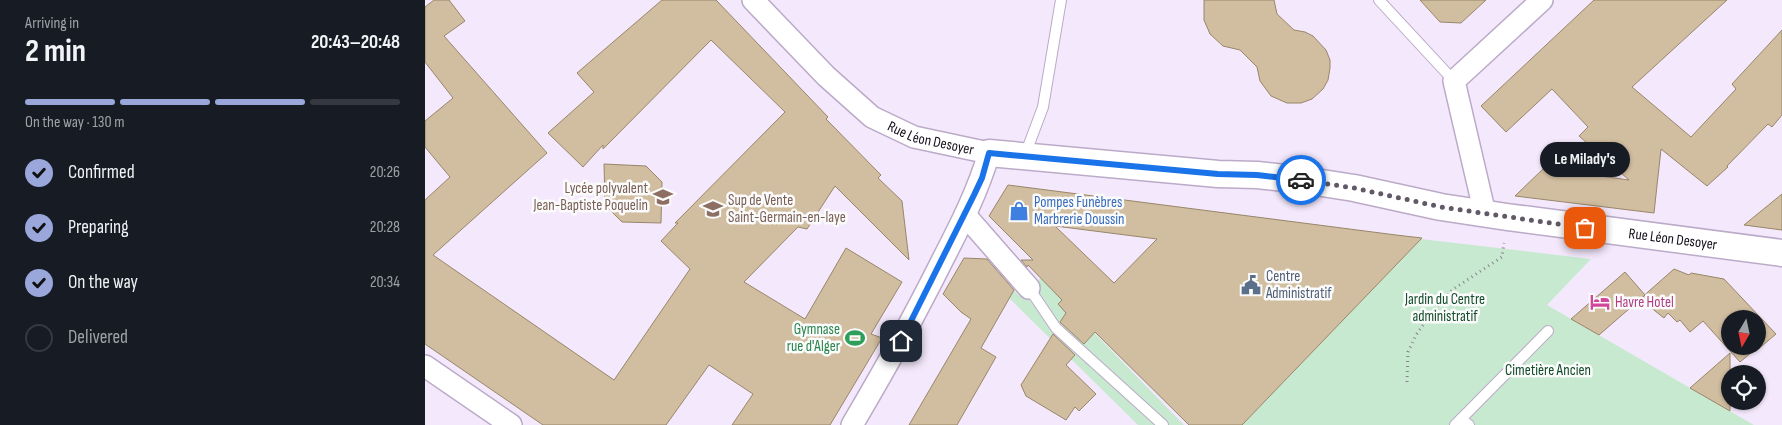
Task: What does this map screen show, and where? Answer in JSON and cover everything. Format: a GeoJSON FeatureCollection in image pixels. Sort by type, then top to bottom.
{"type":"FeatureCollection","features":[{"type":"Feature","properties":{"kind":"street","name":"Rue Léon Desoyer"},"geometry":{"type":"LineString","coordinates":[[753,0],[826,76],[872,117],[914,137],[989,153],[1303,180],[1354,188],[1441,207],[1485,214],[1782,253]]}},
{"type":"Feature","properties":{"kind":"street"},"geometry":{"type":"LineString","coordinates":[[1485,214],[1454,81],[1542,0]]}},
{"type":"Feature","properties":{"kind":"street"},"geometry":{"type":"LineString","coordinates":[[852,425],[901,341],[965,215],[982,178],[989,153]]}},
{"type":"Feature","properties":{"kind":"street"},"geometry":{"type":"LineString","coordinates":[[965,215],[1029,288]]}},
{"type":"Feature","properties":{"kind":"street"},"geometry":{"type":"LineString","coordinates":[[425,366],[511,425]]}},
{"type":"Feature","properties":{"kind":"lane"},"geometry":{"type":"LineString","coordinates":[[1025,156],[1043,106],[1061,0]]}},
{"type":"Feature","properties":{"kind":"lane"},"geometry":{"type":"LineString","coordinates":[[1379,0],[1454,81]]}},
{"type":"Feature","properties":{"kind":"lane"},"geometry":{"type":"LineString","coordinates":[[1029,288],[1056,328],[1163,425]]}},
{"type":"Feature","properties":{"kind":"lane"},"geometry":{"type":"LineString","coordinates":[[1462,423],[1548,331]]}},
{"type":"Feature","properties":{"kind":"path"},"geometry":{"type":"LineString","coordinates":[[1407,382],[1409,352],[1416,335],[1452,290],[1502,257],[1505,239]]}},
{"type":"Feature","properties":{"kind":"green space","name":"Jardin du Centre administratif"},"geometry":{"type":"Polygon","coordinates":[[[1421,239],[1591,259],[1547,305],[1721,406],[1721,410],[1728,410],[1754,425],[1242,425],[1421,239]]]}},
{"type":"Feature","properties":{"kind":"green space"},"geometry":{"type":"Polygon","coordinates":[[[1041,278],[1184,425],[1138,425],[1009,298],[1013,290],[1020,296],[1041,278]]]}},
{"type":"Feature","properties":{"kind":"building"},"geometry":{"type":"Polygon","coordinates":[[[434,0],[449,0],[465,21],[444,36],[547,153],[433,255],[614,380],[690,269],[661,241],[678,223],[675,223],[785,112],[711,40],[603,149],[603,145],[583,167],[548,133],[594,92],[577,73],[662,0],[716,0],[828,117],[826,119],[881,175],[878,178],[902,201],[909,260],[835,186],[807,229],[798,227],[744,282],[805,319],[846,248],[902,282],[871,334],[882,338],[830,425],[732,425],[753,394],[709,365],[666,425],[543,425],[425,344],[425,200],[450,177],[425,147],[425,121],[453,98],[425,62],[425,7],[434,0]]]}},
{"type":"Feature","properties":{"kind":"building"},"geometry":{"type":"Polygon","coordinates":[[[1204,0],[1274,0],[1277,14],[1294,30],[1313,36],[1326,50],[1330,60],[1330,68],[1328,80],[1323,89],[1312,99],[1301,103],[1287,103],[1271,96],[1260,81],[1257,67],[1240,50],[1223,46],[1210,34],[1204,20],[1204,0]]]}},
{"type":"Feature","properties":{"kind":"building"},"geometry":{"type":"Polygon","coordinates":[[[1420,0],[1486,0],[1461,23],[1440,22],[1420,0]]]}},
{"type":"Feature","properties":{"kind":"building"},"geometry":{"type":"Polygon","coordinates":[[[1594,0],[1727,0],[1632,87],[1691,137],[1736,89],[1732,84],[1782,30],[1782,115],[1772,127],[1768,124],[1728,167],[1707,186],[1661,149],[1654,213],[1515,196],[1544,168],[1629,180],[1579,136],[1588,127],[1552,89],[1506,132],[1481,106],[1594,0]]]}},
{"type":"Feature","properties":{"kind":"building"},"geometry":{"type":"Polygon","coordinates":[[[604,164],[646,166],[662,182],[661,223],[622,222],[605,205],[604,164]]]}},
{"type":"Feature","properties":{"kind":"building","name":"Centre Administratif"},"geometry":{"type":"Polygon","coordinates":[[[1008,185],[1422,238],[1242,425],[1189,425],[1095,332],[1084,344],[1060,322],[1066,313],[1058,304],[1062,300],[1028,265],[1027,267],[1021,260],[1033,260],[989,216],[1008,185]],[[1055,226],[1114,283],[1157,239],[1055,226]]]}},
{"type":"Feature","properties":{"kind":"building"},"geometry":{"type":"Polygon","coordinates":[[[1782,194],[1782,230],[1744,225],[1782,194]]]}},
{"type":"Feature","properties":{"kind":"building"},"geometry":{"type":"Polygon","coordinates":[[[964,258],[987,259],[1014,290],[981,348],[996,357],[957,425],[909,425],[971,319],[943,294],[964,258]]]}},
{"type":"Feature","properties":{"kind":"building"},"geometry":{"type":"Polygon","coordinates":[[[1674,269],[1689,275],[1691,273],[1724,279],[1753,310],[1721,310],[1721,341],[1703,321],[1690,332],[1680,320],[1677,322],[1668,313],[1664,318],[1640,299],[1674,269]]]}},
{"type":"Feature","properties":{"kind":"building","name":"Havre Hotel"},"geometry":{"type":"Polygon","coordinates":[[[1625,272],[1645,295],[1599,335],[1571,319],[1625,272]]]}},
{"type":"Feature","properties":{"kind":"building"},"geometry":{"type":"Polygon","coordinates":[[[1766,323],[1776,334],[1766,342],[1766,323]]]}},
{"type":"Feature","properties":{"kind":"building"},"geometry":{"type":"Polygon","coordinates":[[[1053,334],[1075,355],[1066,365],[1096,394],[1079,411],[1075,407],[1066,420],[1026,396],[1021,385],[1053,334]]]}},
{"type":"Feature","properties":{"kind":"building"},"geometry":{"type":"Polygon","coordinates":[[[1730,355],[1730,365],[1721,365],[1721,406],[1690,388],[1730,355]]]}},
{"type":"Feature","properties":{"kind":"building"},"geometry":{"type":"Polygon","coordinates":[[[1734,355],[1748,355],[1740,362],[1734,355]]]}},
{"type":"Feature","properties":{"kind":"way so far"},"geometry":{"type":"LineString","coordinates":[[1301,180],[1354,188],[1441,207],[1585,228]]}},
{"type":"Feature","properties":{"kind":"place","name":"Lycée polyvalent Jean-Baptiste Poquelin"},"geometry":{"type":"Point","coordinates":[663,197]}},
{"type":"Feature","properties":{"kind":"place","name":"Sup de Vente Saint-Germain-en-laye"},"geometry":{"type":"Point","coordinates":[713,209]}},
{"type":"Feature","properties":{"kind":"place","name":"Pompes Funèbres Marbrerie Doussin"},"geometry":{"type":"Point","coordinates":[1019,211]}},
{"type":"Feature","properties":{"kind":"place","name":"Le Milady's"},"geometry":{"type":"Point","coordinates":[1585,228]}},
{"type":"Feature","properties":{"kind":"place","name":"Centre Administratif"},"geometry":{"type":"Point","coordinates":[1251,285]}},
{"type":"Feature","properties":{"kind":"place","name":"Havre Hotel"},"geometry":{"type":"Point","coordinates":[1600,302]}},
{"type":"Feature","properties":{"kind":"place","name":"Gymnase rue d'Alger"},"geometry":{"type":"Point","coordinates":[855,338]}},
{"type":"Feature","properties":{"kind":"route"},"geometry":{"type":"LineString","coordinates":[[901,341],[953,240],[982,178],[989,153],[1301,180]]}},
{"type":"Feature","properties":{"kind":"park label","name":"Cimetière Ancien"},"geometry":{"type":"Point","coordinates":[1548,370]}}]}
